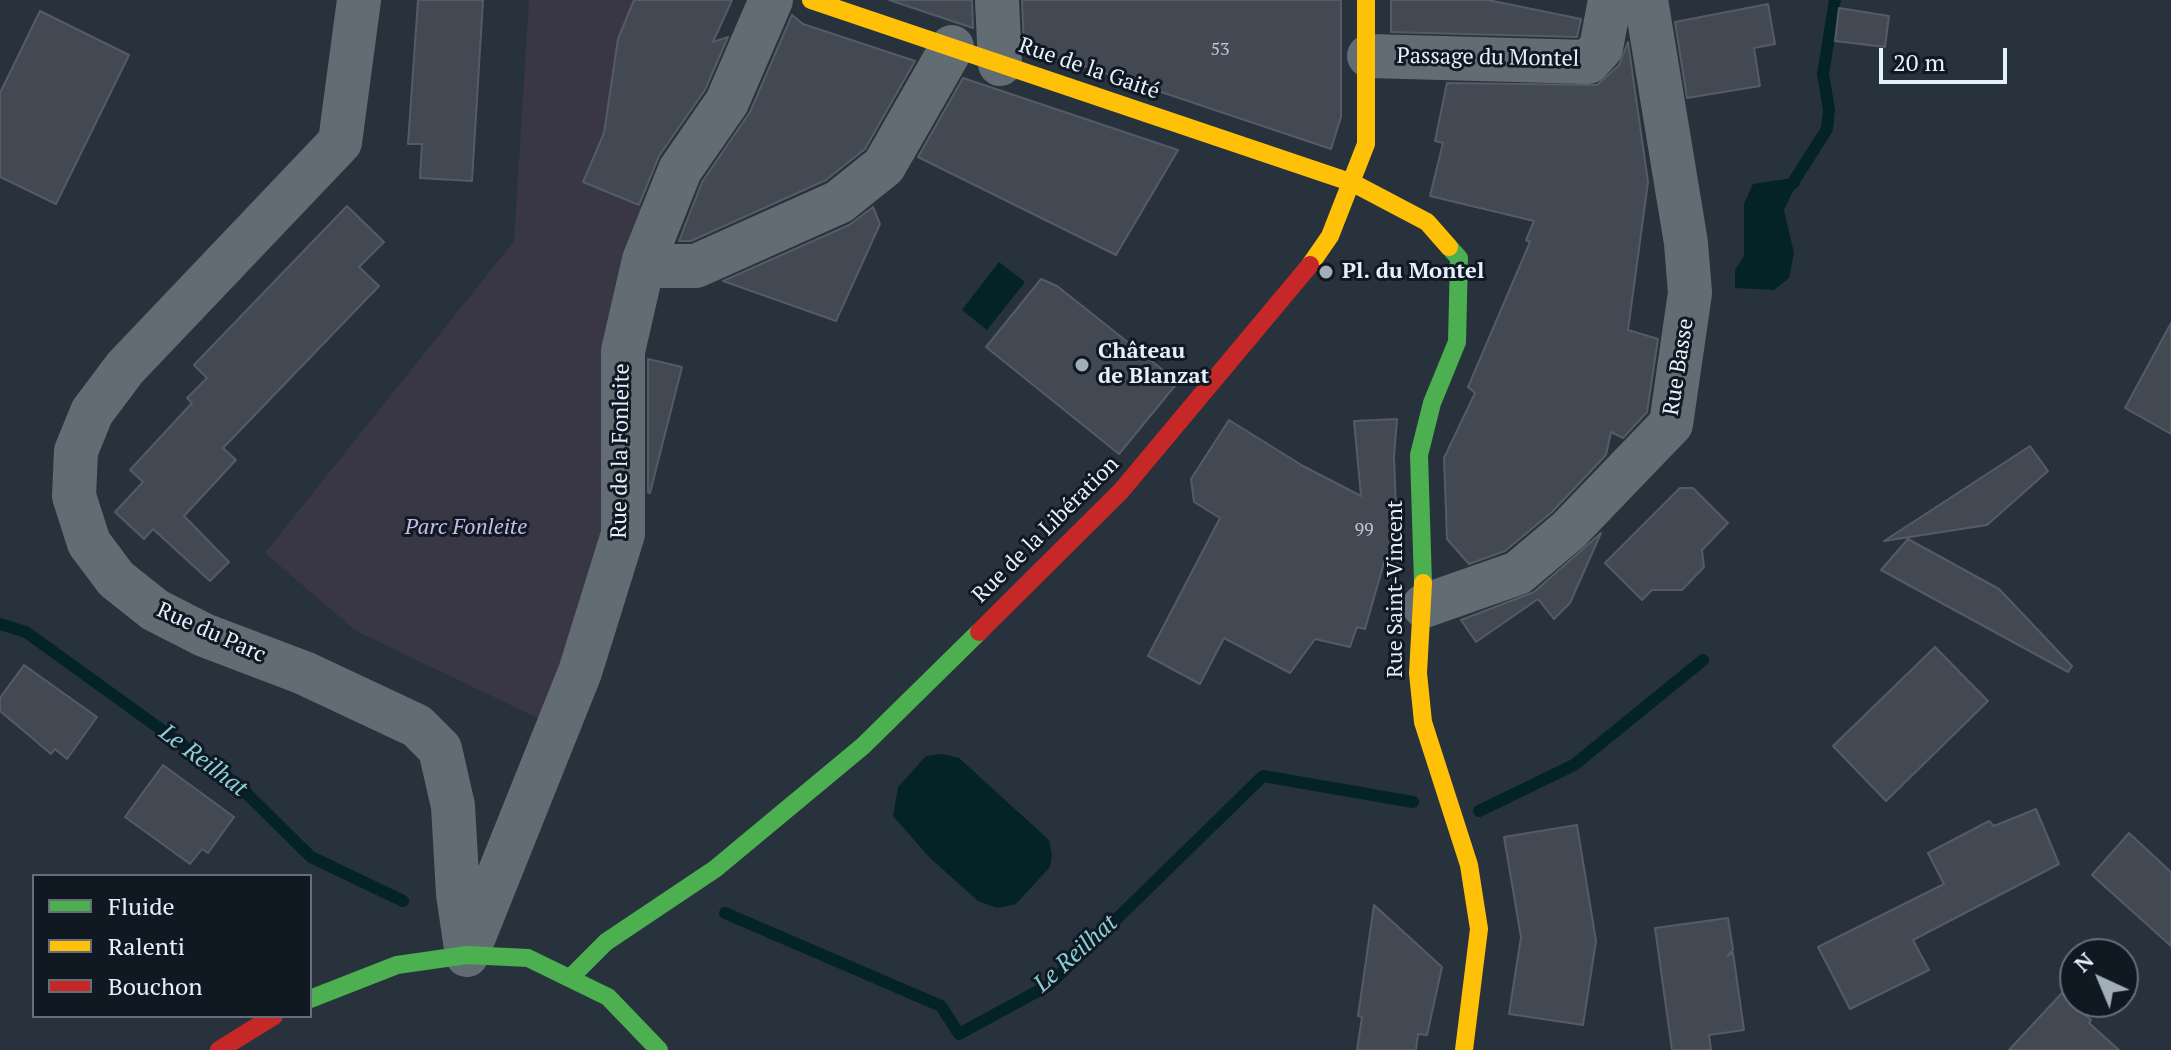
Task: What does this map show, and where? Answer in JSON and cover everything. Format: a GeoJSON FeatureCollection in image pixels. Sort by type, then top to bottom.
{"type":"FeatureCollection","features":[{"type":"Feature","properties":{"kind":"street","name":"Rue du Parc"},"geometry":{"type":"LineString","coordinates":[[359,0],[340,142],[125,368],[92,412],[76,451],[74,496],[89,543],[116,579],[155,610],[204,635],[304,673],[417,726],[440,749],[453,806],[467,955]]}},
{"type":"Feature","properties":{"kind":"street","name":"Rue de la Fonleite"},"geometry":{"type":"LineString","coordinates":[[467,955],[580,672],[623,534],[623,351],[644,260],[680,170],[727,102],[771,0]]}},
{"type":"Feature","properties":{"kind":"street"},"geometry":{"type":"LineString","coordinates":[[997,0],[1000,64]]}},
{"type":"Feature","properties":{"kind":"street","name":"Rue de la Libération"},"geometry":{"type":"LineString","coordinates":[[572,976],[606,942],[715,869],[863,746],[1121,491],[1304,274],[1330,236],[1366,144],[1369,56],[1366,0]]}},
{"type":"Feature","properties":{"kind":"street","name":"Passage du Montel"},"geometry":{"type":"LineString","coordinates":[[1369,56],[1588,62],[1601,48],[1610,0]]}},
{"type":"Feature","properties":{"kind":"street","name":"Rue Basse"},"geometry":{"type":"LineString","coordinates":[[1424,606],[1518,573],[1569,530],[1671,424],[1690,293],[1686,243],[1646,0]]}},
{"type":"Feature","properties":{"kind":"street","name":"Rue de la Gaité"},"geometry":{"type":"LineString","coordinates":[[819,1],[1353,183]]}},
{"type":"Feature","properties":{"kind":"street"},"geometry":{"type":"LineString","coordinates":[[644,260],[659,266],[696,266],[839,202],[884,166],[952,47]]}},
{"type":"Feature","properties":{"kind":"street","name":"Rue Saint-Vincent"},"geometry":{"type":"LineString","coordinates":[[1353,183],[1427,222],[1459,258],[1457,342],[1432,403],[1419,455],[1424,606],[1418,673],[1423,722],[1469,865],[1479,929],[1464,1050]]}},
{"type":"Feature","properties":{"kind":"street"},"geometry":{"type":"LineString","coordinates":[[312,998],[397,965],[467,955],[528,958],[572,976],[608,997],[659,1050]]}},
{"type":"Feature","properties":{"kind":"street"},"geometry":{"type":"LineString","coordinates":[[219,1050],[271,1018]]}},
{"type":"Feature","properties":{"kind":"green space","name":"Parc Fonleite"},"geometry":{"type":"Polygon","coordinates":[[[529,0],[634,0],[617,42],[604,133],[583,182],[648,210],[614,531],[546,722],[356,631],[265,553],[514,241],[529,0]]]}},
{"type":"Feature","properties":{"kind":"shaded area"},"geometry":{"type":"Polygon","coordinates":[[[1792,178],[1800,185],[1794,189],[1784,210],[1794,253],[1789,278],[1774,290],[1735,288],[1735,270],[1744,256],[1744,204],[1753,184],[1792,178]]]}},
{"type":"Feature","properties":{"kind":"shaded area"},"geometry":{"type":"Polygon","coordinates":[[[999,262],[1025,282],[987,330],[962,310],[999,262]]]}},
{"type":"Feature","properties":{"kind":"shaded area"},"geometry":{"type":"Polygon","coordinates":[[[942,754],[959,758],[1049,840],[1052,855],[1050,867],[1016,904],[997,908],[978,901],[929,857],[893,816],[898,787],[926,756],[942,754]]]}},
{"type":"Feature","properties":{"kind":"building"},"geometry":{"type":"Polygon","coordinates":[[[418,0],[483,0],[472,181],[420,178],[422,144],[408,144],[418,0]]]}},
{"type":"Feature","properties":{"kind":"building"},"geometry":{"type":"Polygon","coordinates":[[[634,0],[732,0],[713,42],[728,37],[705,90],[659,156],[639,205],[583,182],[604,133],[618,39],[634,0]]]}},
{"type":"Feature","properties":{"kind":"building"},"geometry":{"type":"Polygon","coordinates":[[[889,0],[972,0],[973,28],[889,0]]]}},
{"type":"Feature","properties":{"kind":"building"},"geometry":{"type":"Polygon","coordinates":[[[1022,0],[1341,0],[1341,117],[1331,149],[1024,46],[1022,0]]]}},
{"type":"Feature","properties":{"kind":"building"},"geometry":{"type":"Polygon","coordinates":[[[1391,0],[1488,0],[1581,19],[1577,37],[1391,32],[1391,0]]]}},
{"type":"Feature","properties":{"kind":"building"},"geometry":{"type":"Polygon","coordinates":[[[1768,4],[1775,44],[1754,48],[1760,86],[1687,98],[1675,22],[1768,4]]]}},
{"type":"Feature","properties":{"kind":"building"},"geometry":{"type":"Polygon","coordinates":[[[1839,8],[1889,16],[1885,47],[1835,41],[1839,8]]]}},
{"type":"Feature","properties":{"kind":"building"},"geometry":{"type":"Polygon","coordinates":[[[40,11],[129,55],[56,204],[0,177],[0,93],[40,11]]]}},
{"type":"Feature","properties":{"kind":"building"},"geometry":{"type":"Polygon","coordinates":[[[792,15],[803,24],[915,61],[865,149],[826,180],[691,241],[679,241],[702,182],[750,112],[792,15]]]}},
{"type":"Feature","properties":{"kind":"building"},"geometry":{"type":"Polygon","coordinates":[[[1628,42],[1648,182],[1628,330],[1658,339],[1647,412],[1623,438],[1611,432],[1606,455],[1552,512],[1505,551],[1469,564],[1447,539],[1444,458],[1475,393],[1468,387],[1530,242],[1526,240],[1534,221],[1430,196],[1443,143],[1435,141],[1447,83],[1597,85],[1619,65],[1628,42]]]}},
{"type":"Feature","properties":{"kind":"building"},"geometry":{"type":"Polygon","coordinates":[[[963,78],[1178,150],[1116,255],[918,157],[963,78]]]}},
{"type":"Feature","properties":{"kind":"building"},"geometry":{"type":"Polygon","coordinates":[[[347,206],[384,242],[359,267],[379,286],[223,448],[236,460],[184,516],[229,562],[210,581],[153,529],[144,539],[115,512],[143,482],[130,470],[192,403],[187,398],[207,378],[194,365],[347,206]]]}},
{"type":"Feature","properties":{"kind":"building"},"geometry":{"type":"Polygon","coordinates":[[[873,207],[880,224],[836,321],[723,281],[849,225],[873,207]]]}},
{"type":"Feature","properties":{"kind":"building","name":"Château de Blanzat"},"geometry":{"type":"Polygon","coordinates":[[[1041,279],[1057,286],[1178,382],[1119,454],[986,347],[1041,279]]]}},
{"type":"Feature","properties":{"kind":"building"},"geometry":{"type":"Polygon","coordinates":[[[2171,323],[2171,434],[2125,408],[2171,323]]]}},
{"type":"Feature","properties":{"kind":"building"},"geometry":{"type":"Polygon","coordinates":[[[648,359],[682,367],[650,493],[648,492],[648,359]]]}},
{"type":"Feature","properties":{"kind":"building"},"geometry":{"type":"Polygon","coordinates":[[[1397,419],[1394,456],[1398,562],[1385,559],[1365,629],[1357,627],[1350,647],[1315,639],[1290,673],[1224,638],[1200,684],[1148,656],[1220,518],[1194,502],[1191,479],[1229,420],[1303,466],[1361,496],[1354,421],[1397,419]]]}},
{"type":"Feature","properties":{"kind":"building"},"geometry":{"type":"Polygon","coordinates":[[[2030,446],[2048,471],[1987,525],[1884,541],[2030,446]]]}},
{"type":"Feature","properties":{"kind":"building"},"geometry":{"type":"Polygon","coordinates":[[[1680,488],[1693,488],[1728,523],[1702,550],[1704,567],[1682,590],[1652,590],[1642,600],[1605,563],[1680,488]]]}},
{"type":"Feature","properties":{"kind":"building"},"geometry":{"type":"Polygon","coordinates":[[[1601,533],[1570,603],[1554,619],[1538,599],[1476,642],[1461,620],[1534,592],[1601,533]]]}},
{"type":"Feature","properties":{"kind":"building"},"geometry":{"type":"Polygon","coordinates":[[[1908,539],[1999,589],[2072,666],[2068,672],[1881,570],[1908,539]]]}},
{"type":"Feature","properties":{"kind":"building"},"geometry":{"type":"Polygon","coordinates":[[[1935,647],[1988,701],[1886,801],[1833,746],[1935,647]]]}},
{"type":"Feature","properties":{"kind":"building"},"geometry":{"type":"Polygon","coordinates":[[[24,665],[97,717],[67,759],[55,749],[51,754],[0,711],[0,698],[24,665]]]}},
{"type":"Feature","properties":{"kind":"building"},"geometry":{"type":"Polygon","coordinates":[[[163,765],[234,817],[208,853],[202,849],[190,864],[125,817],[163,765]]]}},
{"type":"Feature","properties":{"kind":"building"},"geometry":{"type":"Polygon","coordinates":[[[2036,809],[2059,864],[1913,940],[1929,970],[1850,1009],[1818,947],[1944,884],[1928,853],[1989,821],[1994,826],[2036,809]]]}},
{"type":"Feature","properties":{"kind":"building"},"geometry":{"type":"Polygon","coordinates":[[[1577,825],[1596,941],[1583,1025],[1509,1014],[1521,937],[1504,837],[1577,825]]]}},
{"type":"Feature","properties":{"kind":"building"},"geometry":{"type":"Polygon","coordinates":[[[2129,833],[2171,872],[2171,946],[2092,875],[2129,833]]]}},
{"type":"Feature","properties":{"kind":"building"},"geometry":{"type":"Polygon","coordinates":[[[1374,905],[1442,967],[1427,1035],[1418,1034],[1416,1050],[1357,1050],[1362,1017],[1358,1016],[1374,905]]]}},
{"type":"Feature","properties":{"kind":"building"},"geometry":{"type":"Polygon","coordinates":[[[1728,918],[1733,950],[1727,956],[1733,953],[1744,1030],[1709,1035],[1711,1050],[1672,1050],[1655,928],[1728,918]]]}},
{"type":"Feature","properties":{"kind":"building"},"geometry":{"type":"Polygon","coordinates":[[[2059,996],[2059,1018],[2089,1018],[2089,1023],[2119,1050],[2009,1050],[2059,996]]]}},
{"type":"Feature","properties":{"kind":"waterway"},"geometry":{"type":"LineString","coordinates":[[1792,184],[1827,129],[1829,110],[1823,74],[1835,0]]}},
{"type":"Feature","properties":{"kind":"waterway","name":"Le Reilhat"},"geometry":{"type":"LineString","coordinates":[[0,624],[26,632],[238,785],[311,857],[403,901]]}},
{"type":"Feature","properties":{"kind":"waterway","name":"Le Reilhat"},"geometry":{"type":"LineString","coordinates":[[1479,811],[1574,765],[1703,660]]}},
{"type":"Feature","properties":{"kind":"waterway","name":"Le Reilhat"},"geometry":{"type":"LineString","coordinates":[[725,913],[941,1006],[959,1034],[1049,985],[1263,776],[1413,802]]}},
{"type":"Feature","properties":{"kind":"traffic: fast"},"geometry":{"type":"LineString","coordinates":[[1423,583],[1419,455],[1432,403],[1457,342],[1459,258],[1449,247]]}},
{"type":"Feature","properties":{"kind":"traffic: fast"},"geometry":{"type":"LineString","coordinates":[[572,976],[606,942],[715,869],[863,746],[979,632]]}},
{"type":"Feature","properties":{"kind":"traffic: fast"},"geometry":{"type":"LineString","coordinates":[[312,998],[397,965],[467,955],[528,958],[608,997],[659,1050]]}},
{"type":"Feature","properties":{"kind":"traffic: slow"},"geometry":{"type":"LineString","coordinates":[[811,0],[1353,183],[1427,222],[1449,247]]}},
{"type":"Feature","properties":{"kind":"traffic: slow"},"geometry":{"type":"LineString","coordinates":[[1310,265],[1330,236],[1366,144],[1366,0]]}},
{"type":"Feature","properties":{"kind":"traffic: slow"},"geometry":{"type":"LineString","coordinates":[[1423,583],[1418,673],[1423,722],[1469,865],[1479,929],[1464,1050]]}},
{"type":"Feature","properties":{"kind":"traffic: jam"},"geometry":{"type":"LineString","coordinates":[[979,632],[1121,491],[1310,265]]}},
{"type":"Feature","properties":{"kind":"traffic: jam"},"geometry":{"type":"LineString","coordinates":[[219,1050],[271,1018]]}},
{"type":"Feature","properties":{"kind":"place","name":"Pl. du Montel"},"geometry":{"type":"Point","coordinates":[1326,272]}},
{"type":"Feature","properties":{"kind":"place","name":"Château de Blanzat"},"geometry":{"type":"Point","coordinates":[1082,365]}}]}
